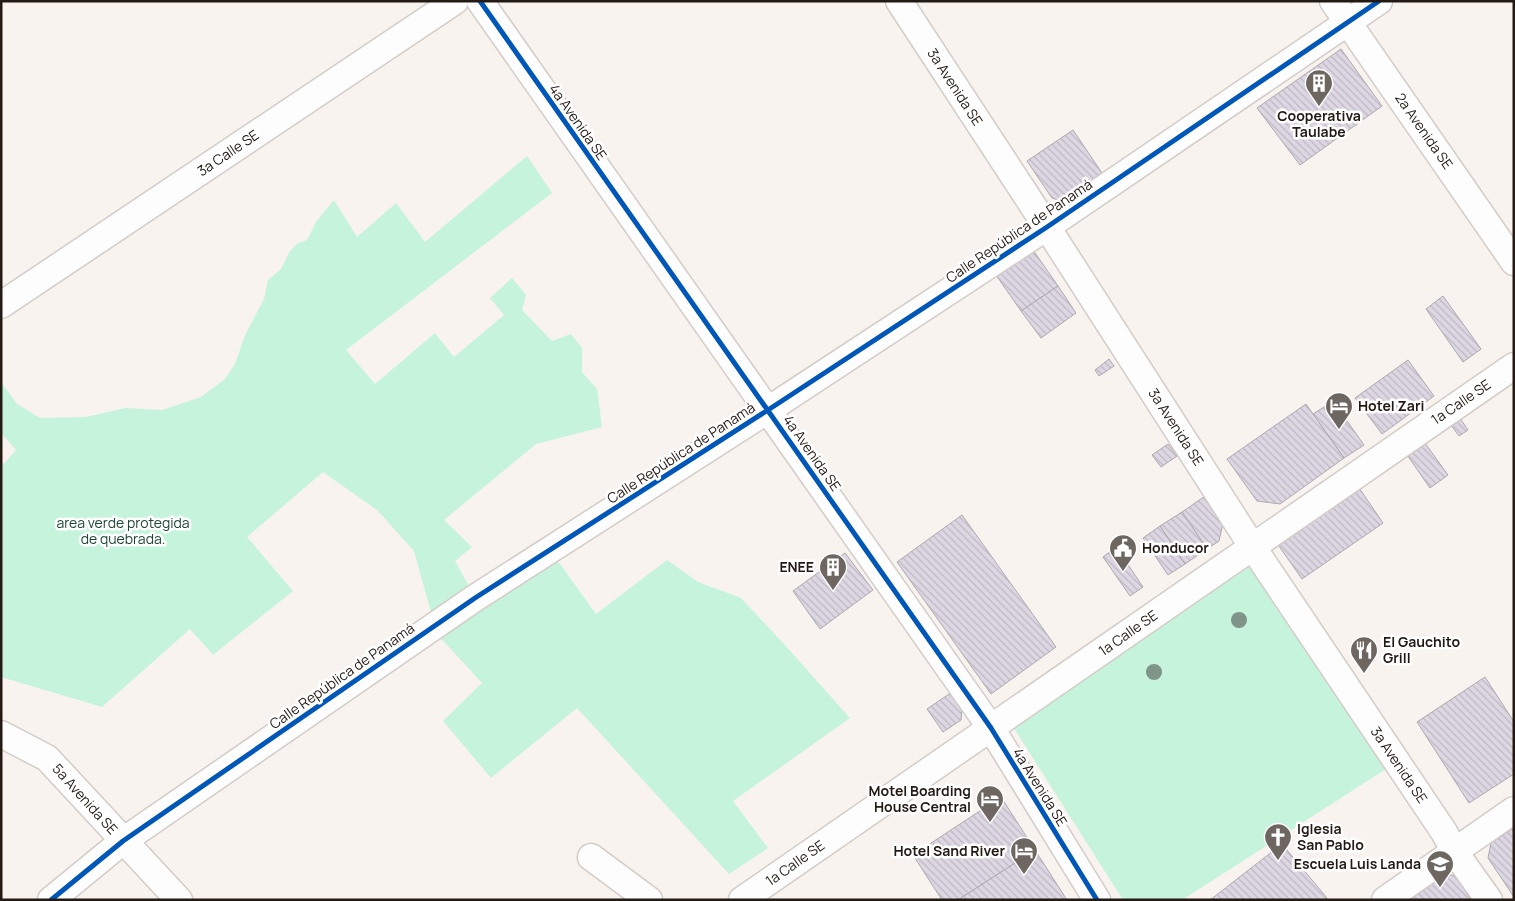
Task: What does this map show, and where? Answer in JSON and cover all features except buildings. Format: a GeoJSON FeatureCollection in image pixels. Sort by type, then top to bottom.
{"type":"FeatureCollection","features":[{"type":"Feature","properties":{"kind":"street","name":"3a Calle SE"},"geometry":{"type":"LineString","coordinates":[[1,305],[455,1]]}},
{"type":"Feature","properties":{"kind":"street","name":"4a Avenida SE"},"geometry":{"type":"LineString","coordinates":[[480,1],[991,728],[1097,900]]}},
{"type":"Feature","properties":{"kind":"street","name":"3a Avenida SE"},"geometry":{"type":"LineString","coordinates":[[899,1],[1252,546],[1444,832],[1454,852],[1489,900]]}},
{"type":"Feature","properties":{"kind":"street","name":"2a Avenida SE"},"geometry":{"type":"LineString","coordinates":[[1334,1],[1514,262]]}},
{"type":"Feature","properties":{"kind":"street","name":"Calle República de Panamá"},"geometry":{"type":"LineString","coordinates":[[51,900],[123,841],[475,598],[768,410],[1047,227],[1379,1]]}},
{"type":"Feature","properties":{"kind":"street","name":"1a Calle SE"},"geometry":{"type":"LineString","coordinates":[[742,900],[1514,366]]}},
{"type":"Feature","properties":{"kind":"street","name":"5a Avenida SE"},"geometry":{"type":"LineString","coordinates":[[1,734],[47,758],[179,900]]}},
{"type":"Feature","properties":{"kind":"street"},"geometry":{"type":"LineString","coordinates":[[1385,900],[1514,810]]}},
{"type":"Feature","properties":{"kind":"street"},"geometry":{"type":"LineString","coordinates":[[591,857],[649,900]]}},
{"type":"Feature","properties":{"kind":"green space","name":"area verde protegida de quebrada."},"geometry":{"type":"Polygon","coordinates":[[[527,156],[552,193],[346,350],[375,384],[435,333],[454,357],[504,315],[490,298],[512,278],[526,295],[522,310],[552,341],[571,334],[582,348],[582,372],[597,389],[602,427],[536,444],[444,520],[472,547],[455,561],[474,595],[548,554],[560,564],[596,614],[667,560],[698,582],[741,598],[850,718],[733,801],[768,848],[729,874],[577,708],[491,778],[443,721],[482,683],[437,634],[414,551],[377,510],[323,472],[247,537],[293,591],[213,655],[190,629],[102,707],[1,677],[1,467],[16,450],[1,433],[1,382],[17,404],[40,418],[86,417],[125,408],[162,410],[201,397],[225,379],[235,364],[245,335],[264,299],[268,280],[281,269],[290,251],[297,244],[307,240],[316,222],[334,200],[357,237],[396,203],[425,242],[527,156]]]}},
{"type":"Feature","properties":{"kind":"green space"},"geometry":{"type":"Polygon","coordinates":[[[1249,562],[1386,769],[1182,900],[1123,900],[1010,722],[1249,562]]]}},
{"type":"Feature","properties":{"kind":"cycle path"},"geometry":{"type":"LineString","coordinates":[[480,1],[991,728],[1097,900]]}},
{"type":"Feature","properties":{"kind":"cycle path"},"geometry":{"type":"LineString","coordinates":[[51,900],[123,841],[475,598],[768,410],[1047,227],[1379,1]]}},
{"type":"Feature","properties":{"kind":"place","name":"Cooperativa Taulabe"},"geometry":{"type":"Point","coordinates":[1319,107]}},
{"type":"Feature","properties":{"kind":"place","name":"Hotel Zari"},"geometry":{"type":"Point","coordinates":[1339,430]}},
{"type":"Feature","properties":{"kind":"place","name":"Honducor"},"geometry":{"type":"Point","coordinates":[1123,572]}},
{"type":"Feature","properties":{"kind":"place","name":"ENEE"},"geometry":{"type":"Point","coordinates":[833,591]}},
{"type":"Feature","properties":{"kind":"place","name":"El Gauchito Grill"},"geometry":{"type":"Point","coordinates":[1364,674]}},
{"type":"Feature","properties":{"kind":"place","name":"Motel Boarding House Central"},"geometry":{"type":"Point","coordinates":[990,823]}},
{"type":"Feature","properties":{"kind":"place","name":"Iglesia San Pablo"},"geometry":{"type":"Point","coordinates":[1278,861]}},
{"type":"Feature","properties":{"kind":"place","name":"Hotel Sand River"},"geometry":{"type":"Point","coordinates":[1024,875]}},
{"type":"Feature","properties":{"kind":"place","name":"Escuela Luis Landa"},"geometry":{"type":"Point","coordinates":[1440,888]}}]}
